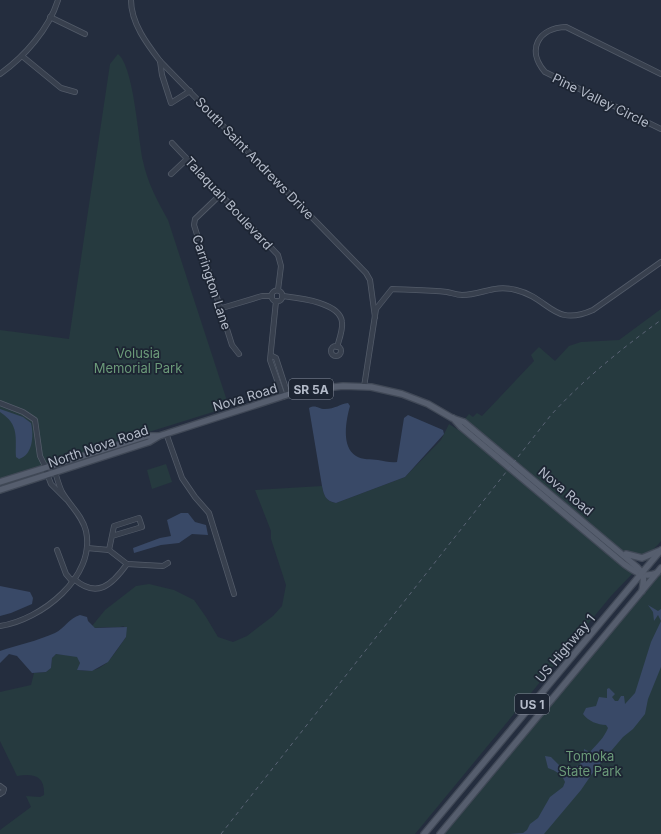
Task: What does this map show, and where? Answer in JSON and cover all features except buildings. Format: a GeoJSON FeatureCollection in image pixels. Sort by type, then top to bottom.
{"type":"FeatureCollection","features":[{"type":"Feature","properties":{"kind":"main road","name":"Nova Road"},"geometry":{"type":"LineString","coordinates":[[159,436],[285,396],[327,387],[364,387],[387,390],[413,398],[452,418],[464,422],[622,552],[642,574]]}},
{"type":"Feature","properties":{"kind":"main road","name":"Nova Road"},"geometry":{"type":"LineString","coordinates":[[452,418],[460,427],[624,564],[642,574]]}},
{"type":"Feature","properties":{"kind":"main road","name":"North Nova Road"},"geometry":{"type":"LineString","coordinates":[[0,482],[147,436],[159,436]]}},
{"type":"Feature","properties":{"kind":"main road","name":"North Nova Road"},"geometry":{"type":"LineString","coordinates":[[0,490],[149,442],[159,436]]}},
{"type":"Feature","properties":{"kind":"main road"},"geometry":{"type":"LineString","coordinates":[[622,552],[636,558],[642,558],[661,550]]}},
{"type":"Feature","properties":{"kind":"main road","name":"US Highway 1"},"geometry":{"type":"LineString","coordinates":[[424,834],[661,550]]}},
{"type":"Feature","properties":{"kind":"main road"},"geometry":{"type":"LineString","coordinates":[[642,591],[642,574],[660,570]]}},
{"type":"Feature","properties":{"kind":"main road","name":"US Highway 1"},"geometry":{"type":"LineString","coordinates":[[440,834],[660,570]]}},
{"type":"Feature","properties":{"kind":"street"},"geometry":{"type":"LineString","coordinates":[[0,74],[22,56],[34,42],[50,17],[58,0]]}},
{"type":"Feature","properties":{"kind":"street","name":"South Saint Andrews Drive"},"geometry":{"type":"LineString","coordinates":[[131,0],[138,26],[148,45],[160,61],[366,272],[370,280],[375,316]]}},
{"type":"Feature","properties":{"kind":"street"},"geometry":{"type":"LineString","coordinates":[[50,17],[85,34]]}},
{"type":"Feature","properties":{"kind":"street","name":"Pine Valley Circle"},"geometry":{"type":"LineString","coordinates":[[661,74],[566,27],[556,28],[546,32],[536,45],[536,56],[539,65],[545,72],[661,129]]}},
{"type":"Feature","properties":{"kind":"street"},"geometry":{"type":"LineString","coordinates":[[22,56],[61,88],[75,92]]}},
{"type":"Feature","properties":{"kind":"street"},"geometry":{"type":"LineString","coordinates":[[160,61],[162,75],[171,103],[190,91]]}},
{"type":"Feature","properties":{"kind":"street","name":"Talaquah Boulevard"},"geometry":{"type":"LineString","coordinates":[[172,143],[278,255],[281,266],[278,290]]}},
{"type":"Feature","properties":{"kind":"street"},"geometry":{"type":"LineString","coordinates":[[171,174],[187,159]]}},
{"type":"Feature","properties":{"kind":"street","name":"Carrington Lane"},"geometry":{"type":"LineString","coordinates":[[220,195],[195,219],[194,225],[222,308],[232,345],[239,354]]}},
{"type":"Feature","properties":{"kind":"street"},"geometry":{"type":"LineString","coordinates":[[364,387],[376,309],[392,289],[462,295],[492,288],[504,288],[517,290],[536,297],[551,310],[566,316],[581,315],[593,310],[661,262]]}},
{"type":"Feature","properties":{"kind":"street"},"geometry":{"type":"LineString","coordinates":[[272,296],[273,292],[278,290],[282,293],[282,296]]}},
{"type":"Feature","properties":{"kind":"street"},"geometry":{"type":"LineString","coordinates":[[222,308],[262,296],[272,296]]}},
{"type":"Feature","properties":{"kind":"street"},"geometry":{"type":"LineString","coordinates":[[272,296],[276,301],[271,341],[272,356],[270,360],[275,376],[285,396]]}},
{"type":"Feature","properties":{"kind":"street"},"geometry":{"type":"LineString","coordinates":[[276,301],[280,300],[282,296]]}},
{"type":"Feature","properties":{"kind":"street"},"geometry":{"type":"LineString","coordinates":[[282,296],[321,302],[340,316],[342,323],[337,347]]}},
{"type":"Feature","properties":{"kind":"street"},"geometry":{"type":"LineString","coordinates":[[272,356],[276,358],[285,396]]}},
{"type":"Feature","properties":{"kind":"street"},"geometry":{"type":"LineString","coordinates":[[275,376],[281,374]]}},
{"type":"Feature","properties":{"kind":"street"},"geometry":{"type":"LineString","coordinates":[[0,403],[23,412],[35,420],[40,456],[47,475],[51,484],[61,496],[67,500]]}},
{"type":"Feature","properties":{"kind":"street"},"geometry":{"type":"LineString","coordinates":[[166,433],[182,478],[195,498],[209,513],[234,594]]}},
{"type":"Feature","properties":{"kind":"street"},"geometry":{"type":"LineString","coordinates":[[0,626],[15,623],[43,610],[53,603],[81,569],[87,548],[86,532],[82,518],[67,500],[62,491],[53,465]]}},
{"type":"Feature","properties":{"kind":"street"},"geometry":{"type":"LineString","coordinates":[[109,550],[114,526],[139,518],[142,527],[112,536]]}},
{"type":"Feature","properties":{"kind":"street"},"geometry":{"type":"LineString","coordinates":[[87,548],[109,550],[126,564],[163,566],[168,563]]}},
{"type":"Feature","properties":{"kind":"street"},"geometry":{"type":"LineString","coordinates":[[57,550],[66,574],[85,588],[100,588],[117,576],[126,564]]}},
{"type":"Feature","properties":{"kind":"street"},"geometry":{"type":"LineString","coordinates":[[0,786],[4,789],[0,794]]}},
{"type":"Feature","properties":{"kind":"green space","name":"Volusia Memorial Park"},"geometry":{"type":"Polygon","coordinates":[[[118,54],[128,73],[132,88],[143,161],[147,177],[168,220],[229,407],[56,461],[60,474],[0,494],[0,330],[69,339],[110,64],[118,54]]]}},
{"type":"Feature","properties":{"kind":"green space"},"geometry":{"type":"Polygon","coordinates":[[[661,309],[661,541],[648,553],[644,555],[635,555],[623,551],[465,419],[469,414],[473,417],[477,413],[482,416],[534,361],[531,355],[539,347],[555,361],[569,346],[581,342],[619,340],[661,309]]]}},
{"type":"Feature","properties":{"kind":"green space"},"geometry":{"type":"Polygon","coordinates":[[[449,424],[471,438],[633,573],[611,596],[415,834],[0,834],[0,830],[31,807],[26,796],[40,797],[44,795],[44,789],[43,784],[37,777],[29,775],[17,776],[0,741],[0,692],[31,685],[34,673],[46,672],[51,668],[52,658],[56,654],[77,656],[80,663],[78,670],[95,670],[101,667],[112,657],[126,637],[124,626],[95,628],[92,626],[105,610],[136,586],[149,584],[174,590],[194,600],[218,637],[233,642],[247,636],[273,616],[282,606],[286,585],[271,539],[271,531],[255,490],[322,486],[324,495],[327,499],[336,503],[405,477],[441,440],[449,424]]]}},
{"type":"Feature","properties":{"kind":"green space"},"geometry":{"type":"Polygon","coordinates":[[[166,464],[172,482],[152,489],[147,470],[166,464]]]}},
{"type":"Feature","properties":{"kind":"green space","name":"Tomoka State Park"},"geometry":{"type":"Polygon","coordinates":[[[661,569],[661,834],[440,834],[661,569]]]}},
{"type":"Feature","properties":{"kind":"water"},"geometry":{"type":"Polygon","coordinates":[[[348,403],[350,406],[346,426],[346,440],[351,452],[361,458],[397,462],[404,418],[408,415],[443,430],[444,434],[405,477],[336,503],[332,502],[329,501],[324,495],[309,408],[313,406],[329,409],[348,403]]]}},
{"type":"Feature","properties":{"kind":"water"},"geometry":{"type":"Polygon","coordinates":[[[0,409],[23,417],[31,423],[32,439],[30,449],[24,457],[19,459],[16,457],[16,438],[14,427],[11,422],[0,412],[0,409]]]}},
{"type":"Feature","properties":{"kind":"water"},"geometry":{"type":"Polygon","coordinates":[[[181,513],[188,513],[195,522],[206,525],[208,535],[192,534],[179,543],[161,545],[134,553],[133,548],[160,538],[171,536],[167,520],[181,513]]]}},
{"type":"Feature","properties":{"kind":"water"},"geometry":{"type":"Polygon","coordinates":[[[0,586],[30,592],[33,598],[32,604],[0,616],[0,586]]]}},
{"type":"Feature","properties":{"kind":"water"},"geometry":{"type":"Polygon","coordinates":[[[648,605],[658,611],[661,609],[661,621],[658,615],[654,621],[653,612],[648,605]]]}},
{"type":"Feature","properties":{"kind":"water"},"geometry":{"type":"Polygon","coordinates":[[[80,615],[87,617],[88,621],[95,628],[127,627],[126,637],[108,662],[92,671],[77,670],[80,663],[77,657],[56,654],[52,658],[51,668],[46,672],[32,673],[17,656],[9,654],[0,663],[0,651],[55,633],[73,618],[80,615]]]}},
{"type":"Feature","properties":{"kind":"water"},"geometry":{"type":"Polygon","coordinates":[[[661,621],[661,667],[648,699],[645,714],[594,771],[581,790],[544,834],[509,834],[523,833],[527,830],[530,824],[538,818],[550,797],[563,787],[565,782],[564,779],[554,770],[548,768],[545,756],[551,757],[569,775],[572,774],[575,768],[588,757],[584,753],[584,749],[590,752],[604,735],[608,728],[606,725],[590,721],[583,714],[586,708],[596,706],[599,697],[607,698],[607,689],[609,688],[615,694],[612,697],[615,701],[618,701],[621,696],[624,696],[625,704],[635,693],[651,642],[661,621]]]}},
{"type":"Feature","properties":{"kind":"railway"},"geometry":{"type":"LineString","coordinates":[[221,834],[551,415],[576,389],[603,365],[661,320]]}}]}
